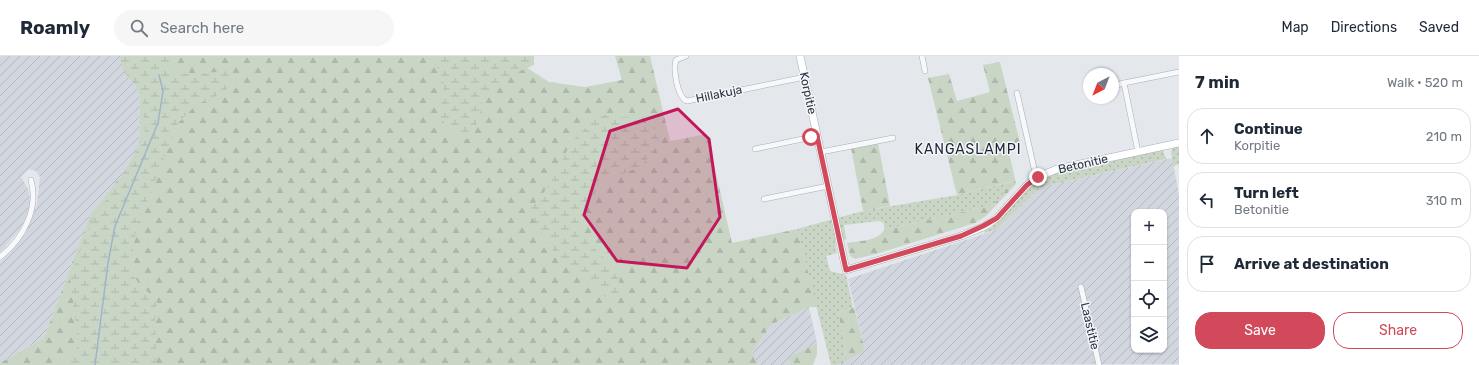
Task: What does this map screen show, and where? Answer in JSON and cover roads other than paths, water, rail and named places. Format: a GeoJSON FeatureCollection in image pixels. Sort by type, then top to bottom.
{"type":"FeatureCollection","features":[{"type":"Feature","properties":{"kind":"street","name":"Hillakuja"},"geometry":{"type":"LineString","coordinates":[[686,56],[676,60],[674,66],[679,90],[684,100],[687,101],[805,77]]}},
{"type":"Feature","properties":{"kind":"street","name":"Korpitie"},"geometry":{"type":"LineString","coordinates":[[800,56],[846,270]]}},
{"type":"Feature","properties":{"kind":"street"},"geometry":{"type":"LineString","coordinates":[[922,56],[925,71]]}},
{"type":"Feature","properties":{"kind":"street"},"geometry":{"type":"LineString","coordinates":[[1119,84],[1179,72]]}},
{"type":"Feature","properties":{"kind":"street"},"geometry":{"type":"LineString","coordinates":[[1124,83],[1138,152]]}},
{"type":"Feature","properties":{"kind":"street"},"geometry":{"type":"LineString","coordinates":[[1017,93],[1034,168],[1038,177]]}},
{"type":"Feature","properties":{"kind":"street"},"geometry":{"type":"LineString","coordinates":[[755,149],[817,136]]}},
{"type":"Feature","properties":{"kind":"street"},"geometry":{"type":"LineString","coordinates":[[821,152],[893,138]]}},
{"type":"Feature","properties":{"kind":"street","name":"Betonitie"},"geometry":{"type":"LineString","coordinates":[[846,270],[961,236],[983,226],[997,218],[1027,185],[1038,177],[1057,169],[1179,143]]}},
{"type":"Feature","properties":{"kind":"street"},"geometry":{"type":"LineString","coordinates":[[0,257],[7,252],[18,238],[29,218],[34,204],[31,180]]}},
{"type":"Feature","properties":{"kind":"street"},"geometry":{"type":"LineString","coordinates":[[764,199],[828,186]]}},
{"type":"Feature","properties":{"kind":"street","name":"Laastitie"},"geometry":{"type":"LineString","coordinates":[[1081,287],[1099,365]]}},
{"type":"Feature","properties":{"kind":"waterway"},"geometry":{"type":"LineString","coordinates":[[95,365],[108,263],[115,226],[158,123],[163,91],[159,75]]}},
{"type":"Feature","properties":{"kind":"district","name":"KANGASLAMPI"},"geometry":{"type":"Point","coordinates":[968,149]}}]}
